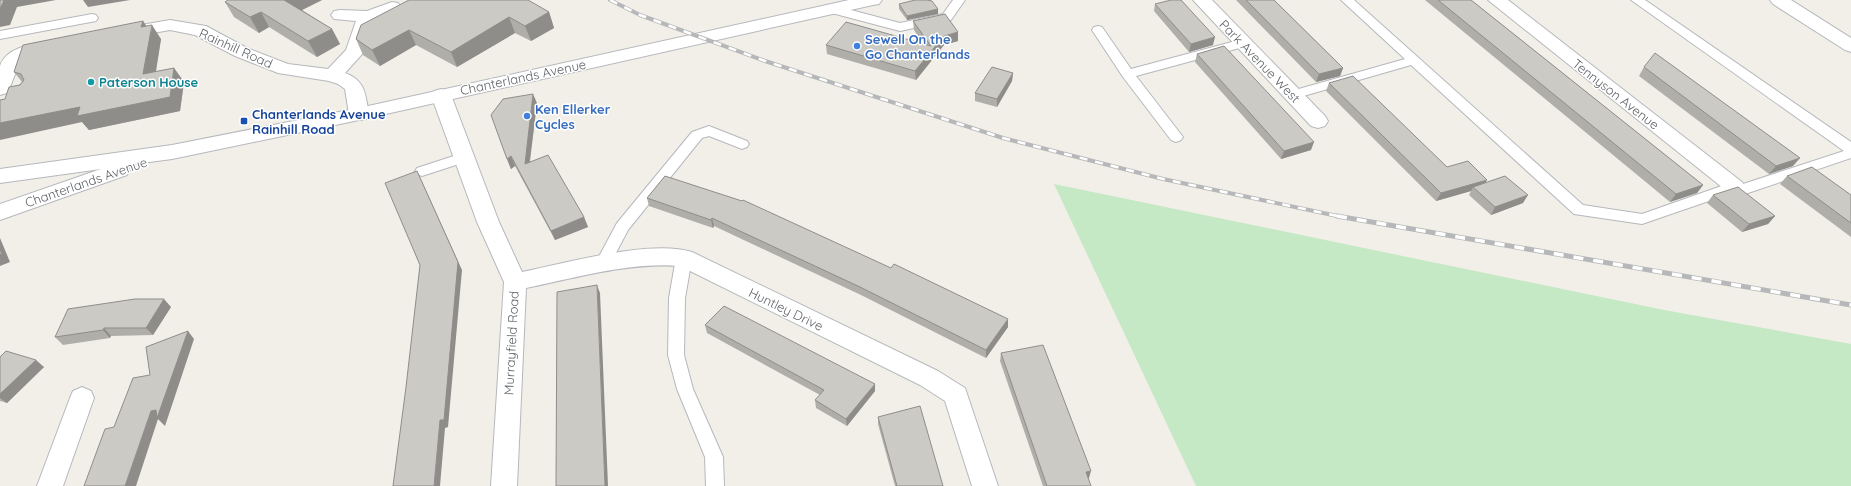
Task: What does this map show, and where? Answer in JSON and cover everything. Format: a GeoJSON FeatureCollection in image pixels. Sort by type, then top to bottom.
{"type":"FeatureCollection","features":[{"type":"Feature","properties":{"kind":"street","name":"Chanterlands Avenue"},"geometry":{"type":"LineString","coordinates":[[0,176],[172,152],[358,114],[873,0]]}},
{"type":"Feature","properties":{"kind":"street","name":"Tennyson Avenue"},"geometry":{"type":"LineString","coordinates":[[1497,0],[1735,187]]}},
{"type":"Feature","properties":{"kind":"street"},"geometry":{"type":"LineString","coordinates":[[1779,0],[1851,46]]}},
{"type":"Feature","properties":{"kind":"street","name":"Park Avenue West"},"geometry":{"type":"LineString","coordinates":[[1206,1],[1243,43],[1318,121]]}},
{"type":"Feature","properties":{"kind":"street"},"geometry":{"type":"LineString","coordinates":[[340,15],[366,17],[381,13],[392,7]]}},
{"type":"Feature","properties":{"kind":"street"},"geometry":{"type":"LineString","coordinates":[[332,75],[355,52],[366,17]]}},
{"type":"Feature","properties":{"kind":"street","name":"Rainhill Road"},"geometry":{"type":"LineString","coordinates":[[111,36],[170,25],[200,30],[241,52],[285,69],[332,75],[345,80],[354,87],[358,114]]}},
{"type":"Feature","properties":{"kind":"street"},"geometry":{"type":"LineString","coordinates":[[0,89],[8,67],[18,54],[65,44]]}},
{"type":"Feature","properties":{"kind":"street","name":"Murrayfield Road"},"geometry":{"type":"LineString","coordinates":[[441,95],[463,158],[488,222],[515,282],[504,486]]}},
{"type":"Feature","properties":{"kind":"street","name":"Chanterlands Avenue"},"geometry":{"type":"LineString","coordinates":[[0,212],[172,152]]}},
{"type":"Feature","properties":{"kind":"street","name":"Huntley Drive"},"geometry":{"type":"LineString","coordinates":[[515,282],[603,264],[658,256],[684,258],[724,279],[929,378],[956,395],[985,486]]}},
{"type":"Feature","properties":{"kind":"street"},"geometry":{"type":"LineString","coordinates":[[50,486],[82,398]]}},
{"type":"Feature","properties":{"kind":"lane"},"geometry":{"type":"LineString","coordinates":[[947,17],[959,0]]}},
{"type":"Feature","properties":{"kind":"lane"},"geometry":{"type":"LineString","coordinates":[[1347,0],[1579,210],[1642,219],[1735,187],[1743,188],[1851,153]]}},
{"type":"Feature","properties":{"kind":"lane"},"geometry":{"type":"LineString","coordinates":[[1637,0],[1851,149]]}},
{"type":"Feature","properties":{"kind":"lane"},"geometry":{"type":"LineString","coordinates":[[832,9],[900,27],[947,17],[961,20]]}},
{"type":"Feature","properties":{"kind":"lane"},"geometry":{"type":"LineString","coordinates":[[0,35],[92,18]]}},
{"type":"Feature","properties":{"kind":"lane"},"geometry":{"type":"LineString","coordinates":[[1098,30],[1128,74],[1176,137]]}},
{"type":"Feature","properties":{"kind":"lane"},"geometry":{"type":"LineString","coordinates":[[1128,74],[1243,43]]}},
{"type":"Feature","properties":{"kind":"lane"},"geometry":{"type":"LineString","coordinates":[[1293,95],[1415,60]]}},
{"type":"Feature","properties":{"kind":"lane"},"geometry":{"type":"LineString","coordinates":[[603,264],[622,227],[697,135],[709,131],[742,144]]}},
{"type":"Feature","properties":{"kind":"lane"},"geometry":{"type":"LineString","coordinates":[[422,171],[463,158]]}},
{"type":"Feature","properties":{"kind":"lane"},"geometry":{"type":"LineString","coordinates":[[684,258],[676,298],[676,355],[685,389],[714,458],[715,486]]}},
{"type":"Feature","properties":{"kind":"green space"},"geometry":{"type":"Polygon","coordinates":[[[1054,184],[1664,310],[1851,344],[1851,486],[1196,486],[1054,184]]]}},
{"type":"Feature","properties":{"kind":"building"},"geometry":{"type":"Polygon","coordinates":[[[0,0],[4,0],[0,9],[0,0]]]}},
{"type":"Feature","properties":{"kind":"building"},"geometry":{"type":"Polygon","coordinates":[[[228,0],[284,0],[332,29],[308,41],[261,12],[250,17],[225,2],[228,0]]]}},
{"type":"Feature","properties":{"kind":"building"},"geometry":{"type":"Polygon","coordinates":[[[409,0],[528,0],[549,12],[525,26],[509,17],[451,52],[409,30],[372,50],[356,39],[361,25],[409,0]]]}},
{"type":"Feature","properties":{"kind":"building"},"geometry":{"type":"Polygon","coordinates":[[[915,0],[932,1],[938,9],[907,16],[899,4],[915,0]]]}},
{"type":"Feature","properties":{"kind":"building"},"geometry":{"type":"Polygon","coordinates":[[[1171,0],[1181,0],[1215,37],[1191,44],[1155,4],[1171,0]]]}},
{"type":"Feature","properties":{"kind":"building"},"geometry":{"type":"Polygon","coordinates":[[[1246,0],[1274,0],[1343,68],[1319,74],[1246,0]]]}},
{"type":"Feature","properties":{"kind":"building"},"geometry":{"type":"Polygon","coordinates":[[[1438,0],[1471,0],[1703,185],[1676,194],[1438,0]]]}},
{"type":"Feature","properties":{"kind":"building"},"geometry":{"type":"Polygon","coordinates":[[[945,14],[958,32],[944,36],[915,71],[826,45],[846,22],[931,46],[913,21],[945,14]]]}},
{"type":"Feature","properties":{"kind":"building"},"geometry":{"type":"Polygon","coordinates":[[[143,21],[141,27],[152,25],[143,74],[174,68],[170,97],[77,116],[80,107],[0,123],[0,100],[5,99],[9,87],[20,85],[24,80],[21,74],[14,72],[23,45],[143,21]]]}},
{"type":"Feature","properties":{"kind":"building"},"geometry":{"type":"Polygon","coordinates":[[[1224,46],[1314,142],[1284,151],[1197,54],[1224,46]]]}},
{"type":"Feature","properties":{"kind":"building"},"geometry":{"type":"Polygon","coordinates":[[[1655,53],[1800,158],[1776,166],[1644,67],[1655,53]]]}},
{"type":"Feature","properties":{"kind":"building"},"geometry":{"type":"Polygon","coordinates":[[[992,67],[1013,73],[997,99],[975,93],[992,67]]]}},
{"type":"Feature","properties":{"kind":"building"},"geometry":{"type":"Polygon","coordinates":[[[1353,76],[1447,167],[1468,161],[1487,180],[1441,193],[1329,83],[1353,76]]]}},
{"type":"Feature","properties":{"kind":"building"},"geometry":{"type":"Polygon","coordinates":[[[533,94],[525,164],[548,155],[584,217],[551,231],[511,156],[507,159],[491,115],[503,99],[533,94]]]}},
{"type":"Feature","properties":{"kind":"building"},"geometry":{"type":"Polygon","coordinates":[[[1812,167],[1851,195],[1851,223],[1787,176],[1812,167]]]}},
{"type":"Feature","properties":{"kind":"building"},"geometry":{"type":"Polygon","coordinates":[[[417,171],[458,262],[444,420],[440,420],[434,486],[393,486],[420,265],[385,183],[417,171]]]}},
{"type":"Feature","properties":{"kind":"building"},"geometry":{"type":"Polygon","coordinates":[[[665,176],[742,201],[743,200],[891,268],[894,264],[1008,319],[986,350],[860,287],[712,218],[711,220],[647,198],[665,176]]]}},
{"type":"Feature","properties":{"kind":"building"},"geometry":{"type":"Polygon","coordinates":[[[1505,176],[1528,195],[1495,207],[1473,187],[1505,176]]]}},
{"type":"Feature","properties":{"kind":"building"},"geometry":{"type":"Polygon","coordinates":[[[1738,187],[1775,216],[1749,224],[1713,195],[1738,187]]]}},
{"type":"Feature","properties":{"kind":"building"},"geometry":{"type":"Polygon","coordinates":[[[597,285],[605,486],[556,486],[557,292],[597,285]]]}},
{"type":"Feature","properties":{"kind":"building"},"geometry":{"type":"Polygon","coordinates":[[[135,299],[164,299],[146,328],[104,328],[103,330],[55,337],[68,309],[135,299]]]}},
{"type":"Feature","properties":{"kind":"building"},"geometry":{"type":"Polygon","coordinates":[[[724,306],[875,384],[846,419],[815,400],[824,390],[705,325],[724,306]]]}},
{"type":"Feature","properties":{"kind":"building"},"geometry":{"type":"Polygon","coordinates":[[[188,331],[157,418],[156,410],[151,411],[125,486],[84,486],[105,429],[114,427],[133,378],[150,375],[146,347],[188,331]]]}},
{"type":"Feature","properties":{"kind":"building"},"geometry":{"type":"Polygon","coordinates":[[[1043,345],[1091,471],[1086,472],[1091,486],[1047,486],[1001,353],[1043,345]]]}},
{"type":"Feature","properties":{"kind":"building"},"geometry":{"type":"Polygon","coordinates":[[[6,351],[36,360],[0,394],[0,357],[6,351]]]}},
{"type":"Feature","properties":{"kind":"building"},"geometry":{"type":"Polygon","coordinates":[[[920,406],[943,486],[897,486],[878,417],[920,406]]]}},
{"type":"Feature","properties":{"kind":"railway"},"geometry":{"type":"LineString","coordinates":[[610,0],[640,15],[765,61],[1003,138],[1163,179],[1339,216]]}},
{"type":"Feature","properties":{"kind":"railway"},"geometry":{"type":"LineString","coordinates":[[1339,216],[1851,305]]}},
{"type":"Feature","properties":{"kind":"place","name":"Sewell On the Go Chanterlands"},"geometry":{"type":"Point","coordinates":[857,46]}},
{"type":"Feature","properties":{"kind":"place","name":"Paterson House"},"geometry":{"type":"Point","coordinates":[91,82]}},
{"type":"Feature","properties":{"kind":"place","name":"Ken Ellerker Cycles"},"geometry":{"type":"Point","coordinates":[527,116]}},
{"type":"Feature","properties":{"kind":"place","name":"Chanterlands Avenue Rainhill Road"},"geometry":{"type":"Point","coordinates":[244,121]}}]}
